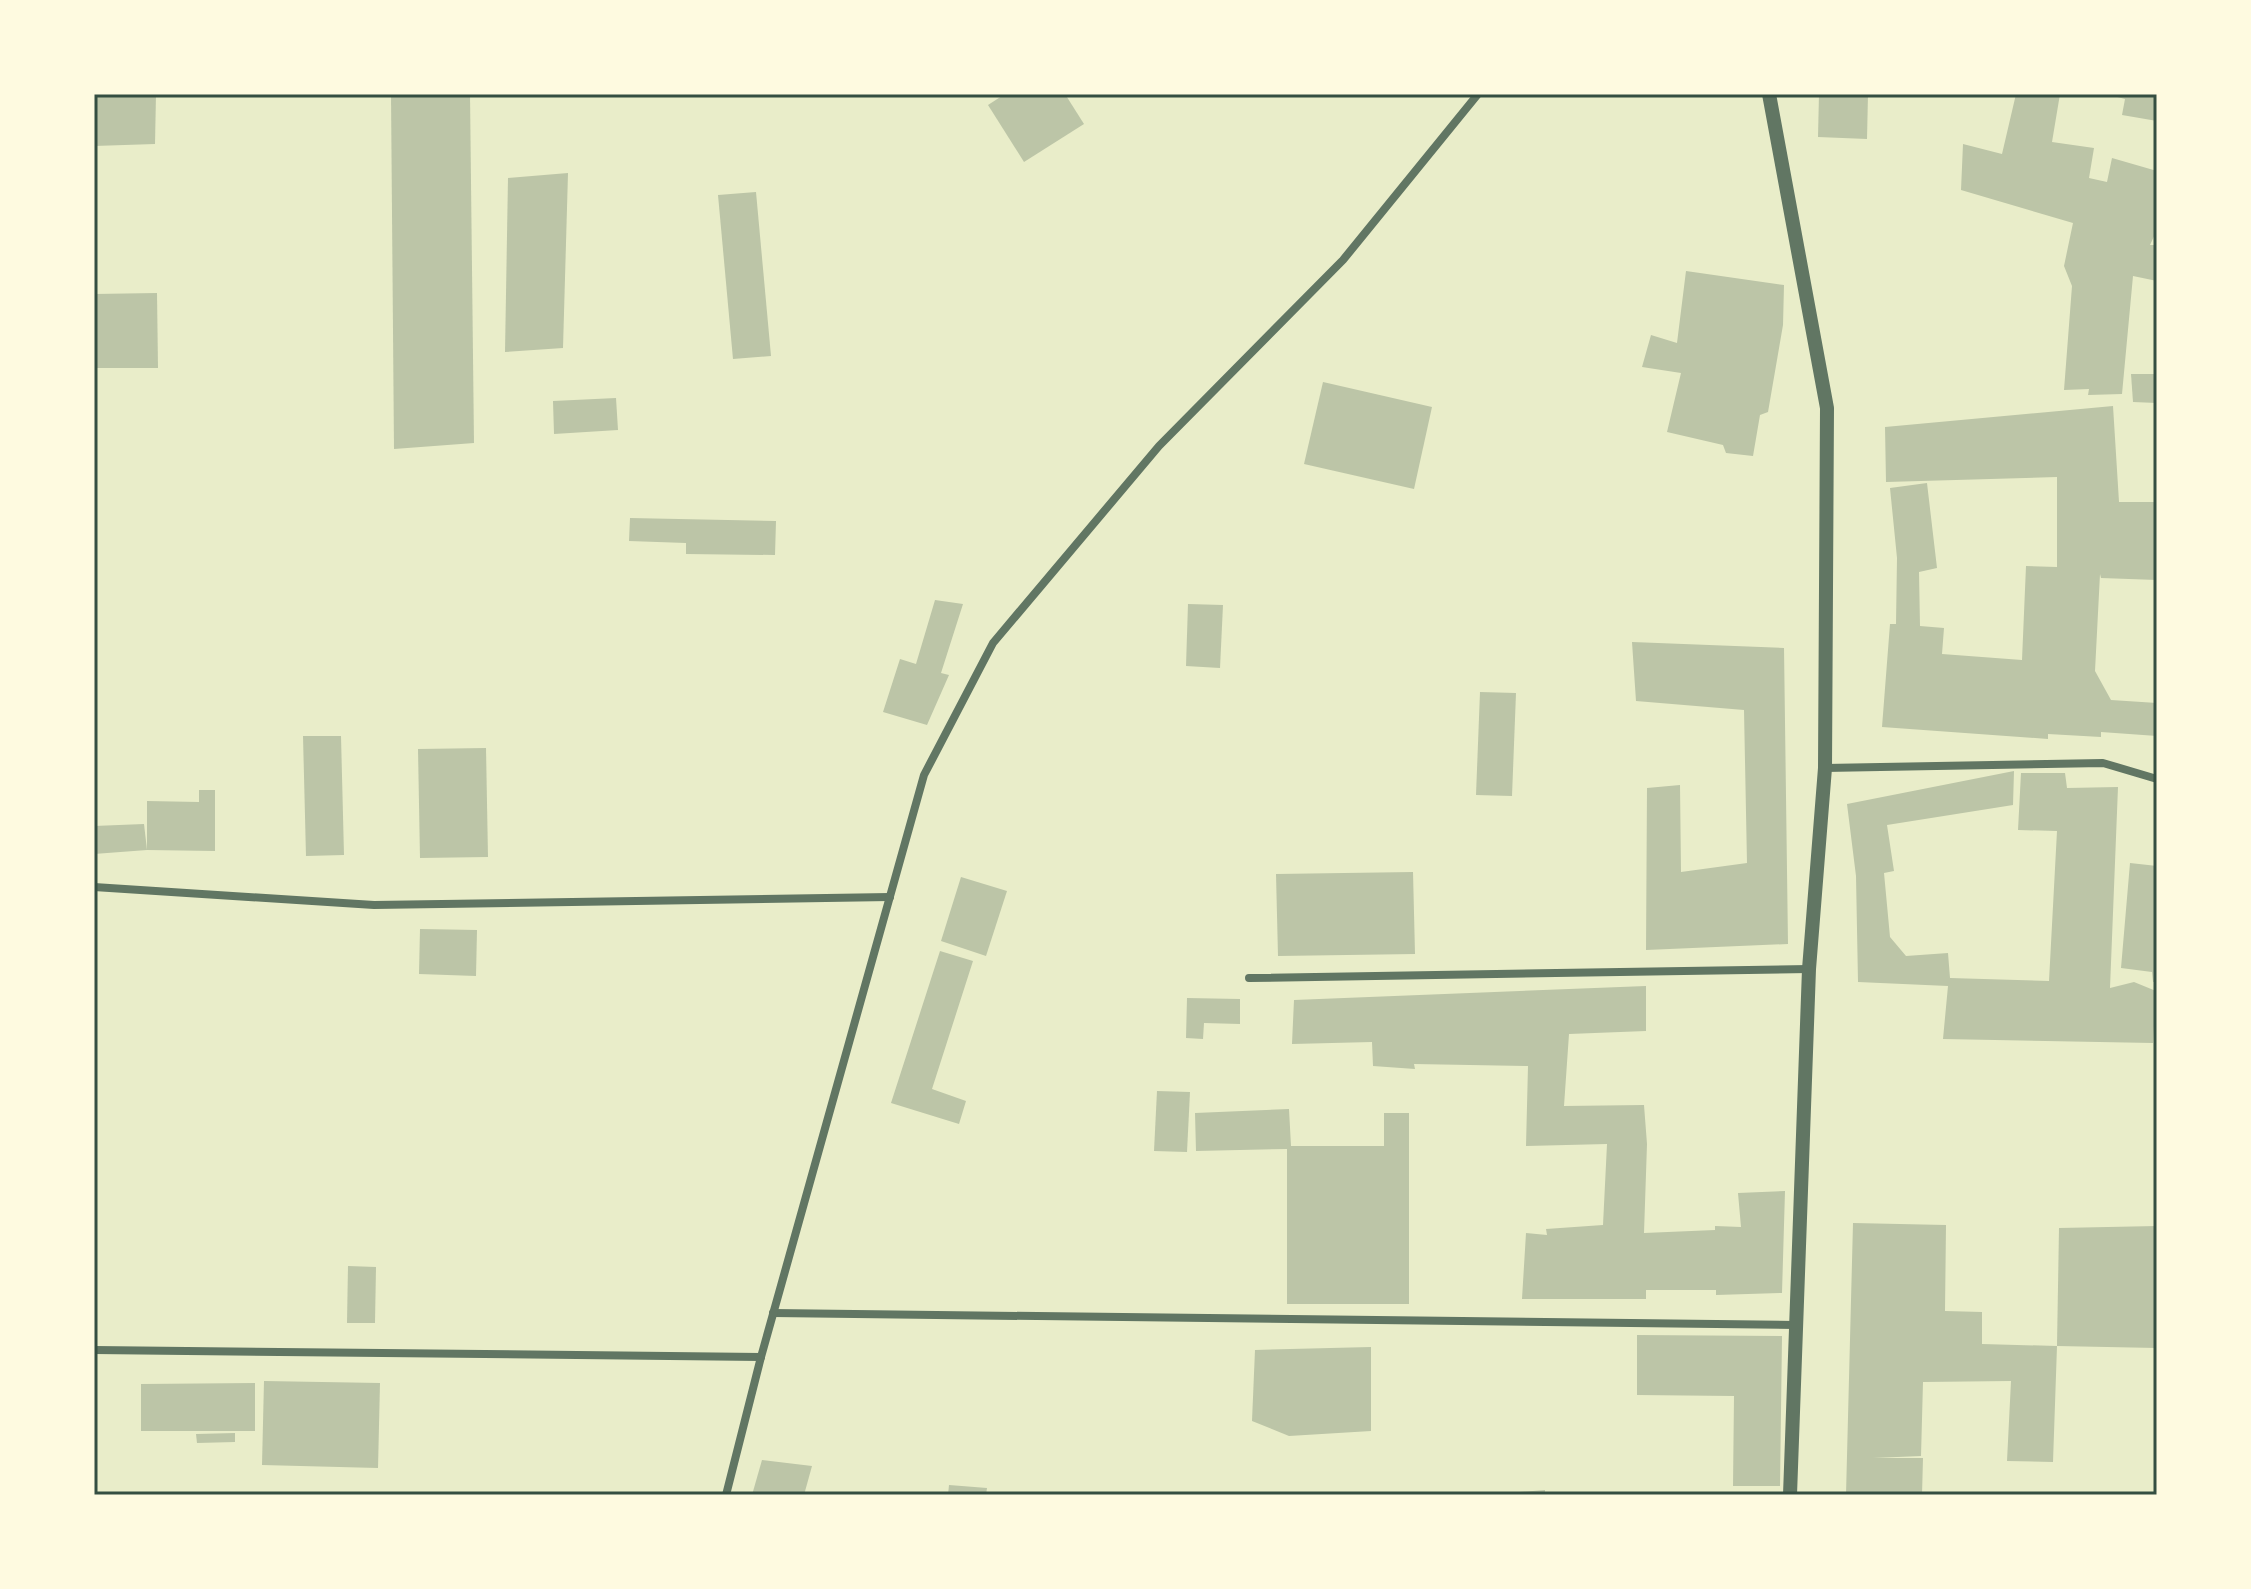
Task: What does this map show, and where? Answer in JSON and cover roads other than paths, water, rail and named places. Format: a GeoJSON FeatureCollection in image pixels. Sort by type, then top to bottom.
{"type":"FeatureCollection","features":[{"type":"Feature","properties":{"kind":"street"},"geometry":{"type":"LineString","coordinates":[[726,1495],[773,1313],[924,775],[993,643],[1159,446],[1343,260],[1478,94]]}},
{"type":"Feature","properties":{"kind":"street"},"geometry":{"type":"LineString","coordinates":[[1769,94],[1827,408],[1825,768],[1809,969],[1790,1495]]}},
{"type":"Feature","properties":{"kind":"street"},"geometry":{"type":"LineString","coordinates":[[1825,768],[2103,763],[2157,779]]}},
{"type":"Feature","properties":{"kind":"street"},"geometry":{"type":"LineString","coordinates":[[94,887],[374,905],[890,897]]}},
{"type":"Feature","properties":{"kind":"street"},"geometry":{"type":"LineString","coordinates":[[1249,978],[1809,969]]}},
{"type":"Feature","properties":{"kind":"street"},"geometry":{"type":"LineString","coordinates":[[773,1313],[1795,1325]]}},
{"type":"Feature","properties":{"kind":"street"},"geometry":{"type":"LineString","coordinates":[[94,1350],[761,1357]]}}]}
